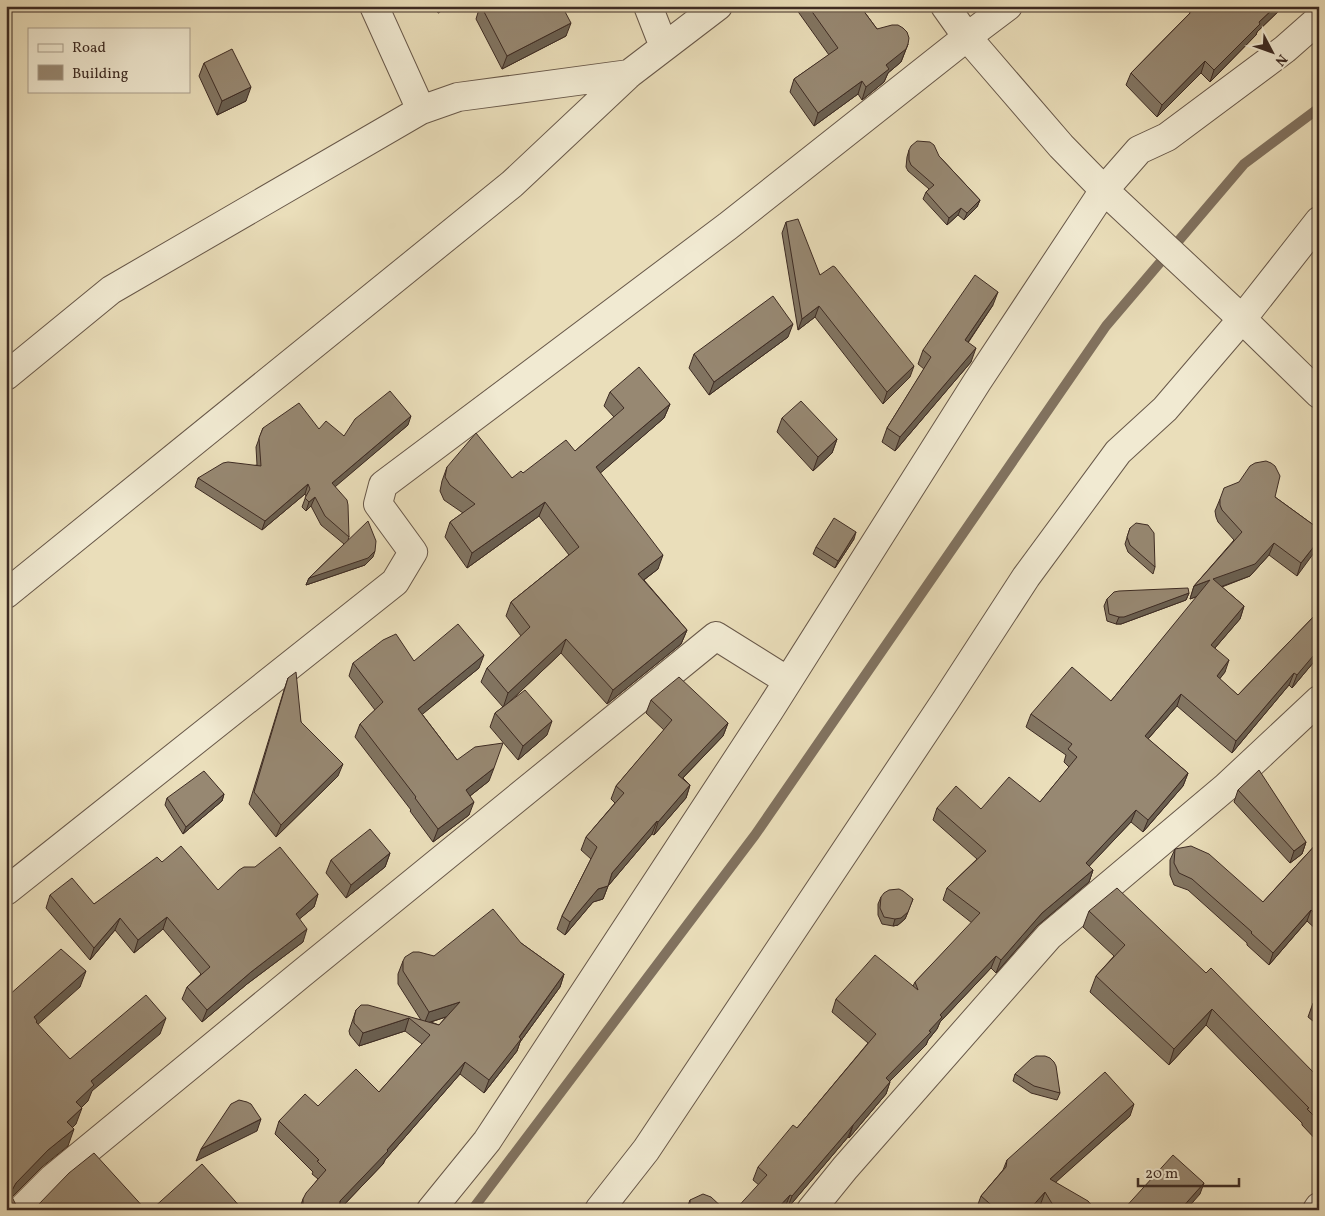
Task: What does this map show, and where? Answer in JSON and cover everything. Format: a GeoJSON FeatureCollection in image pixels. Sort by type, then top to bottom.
{"type":"FeatureCollection","features":[{"type":"Feature","properties":{"kind":"street"},"geometry":{"type":"LineString","coordinates":[[374,6],[421,110]]}},
{"type":"Feature","properties":{"kind":"street"},"geometry":{"type":"LineString","coordinates":[[648,6],[664,47]]}},
{"type":"Feature","properties":{"kind":"street"},"geometry":{"type":"LineString","coordinates":[[6,594],[512,184],[629,74],[718,6]]}},
{"type":"Feature","properties":{"kind":"street"},"geometry":{"type":"LineString","coordinates":[[945,6],[967,37],[1061,146],[1104,190],[1319,394]]}},
{"type":"Feature","properties":{"kind":"street"},"geometry":{"type":"LineString","coordinates":[[6,891],[395,582],[413,552],[378,504],[382,485],[728,226],[1008,6]]}},
{"type":"Feature","properties":{"kind":"street"},"geometry":{"type":"LineString","coordinates":[[431,1210],[487,1141],[788,681],[977,382],[1104,190],[1139,150],[1167,137],[1285,48],[1319,19]]}},
{"type":"Feature","properties":{"kind":"street"},"geometry":{"type":"LineString","coordinates":[[6,376],[111,290],[421,110],[458,97],[629,74]]}},
{"type":"Feature","properties":{"kind":"street"},"geometry":{"type":"LineString","coordinates":[[599,1210],[646,1150],[946,700],[1026,576],[1118,452],[1165,409],[1242,319],[1319,221]]}},
{"type":"Feature","properties":{"kind":"street"},"geometry":{"type":"LineString","coordinates":[[21,1210],[53,1178],[716,636],[788,681]]}},
{"type":"Feature","properties":{"kind":"street"},"geometry":{"type":"LineString","coordinates":[[811,1210],[851,1161],[1049,936],[1226,787],[1319,700]]}},
{"type":"Feature","properties":{"kind":"building"},"geometry":{"type":"Polygon","coordinates":[[[481,6],[562,6],[571,23],[507,56],[481,6]]]}},
{"type":"Feature","properties":{"kind":"building"},"geometry":{"type":"Polygon","coordinates":[[[808,6],[860,6],[877,29],[898,25],[907,32],[909,38],[906,49],[886,65],[889,69],[866,87],[862,81],[818,113],[794,79],[838,48],[808,6]]]}},
{"type":"Feature","properties":{"kind":"building"},"geometry":{"type":"Polygon","coordinates":[[[1197,6],[1276,6],[1214,70],[1205,61],[1162,105],[1131,73],[1197,6]]]}},
{"type":"Feature","properties":{"kind":"building"},"geometry":{"type":"Polygon","coordinates":[[[232,49],[251,87],[222,101],[204,63],[232,49]]]}},
{"type":"Feature","properties":{"kind":"building"},"geometry":{"type":"Polygon","coordinates":[[[917,141],[930,142],[934,145],[939,156],[980,200],[967,213],[961,208],[949,218],[926,192],[934,185],[911,165],[909,160],[909,150],[917,141]]]}},
{"type":"Feature","properties":{"kind":"building"},"geometry":{"type":"Polygon","coordinates":[[[798,219],[820,275],[833,266],[835,267],[914,366],[887,392],[819,306],[802,319],[786,222],[798,219]]]}},
{"type":"Feature","properties":{"kind":"building"},"geometry":{"type":"Polygon","coordinates":[[[975,275],[998,292],[965,340],[976,348],[900,437],[887,428],[931,357],[923,350],[975,275]]]}},
{"type":"Feature","properties":{"kind":"building"},"geometry":{"type":"Polygon","coordinates":[[[773,296],[793,324],[714,382],[694,354],[773,296]]]}},
{"type":"Feature","properties":{"kind":"building"},"geometry":{"type":"Polygon","coordinates":[[[639,367],[670,404],[596,467],[663,555],[638,574],[687,630],[613,690],[566,639],[508,693],[487,668],[530,627],[511,602],[579,547],[545,502],[472,553],[450,522],[475,504],[450,485],[445,477],[447,467],[476,433],[512,478],[521,471],[523,473],[566,440],[575,451],[624,408],[610,392],[639,367]]]}},
{"type":"Feature","properties":{"kind":"building"},"geometry":{"type":"Polygon","coordinates":[[[390,391],[411,416],[332,483],[347,500],[349,537],[325,516],[315,497],[309,502],[305,498],[310,489],[308,484],[265,521],[198,478],[228,462],[261,466],[259,438],[263,428],[299,403],[319,429],[326,421],[344,436],[355,419],[390,391]]]}},
{"type":"Feature","properties":{"kind":"building"},"geometry":{"type":"Polygon","coordinates":[[[801,401],[837,439],[818,457],[782,418],[801,401]]]}},
{"type":"Feature","properties":{"kind":"building"},"geometry":{"type":"Polygon","coordinates":[[[1266,461],[1275,466],[1280,476],[1275,497],[1319,529],[1319,540],[1301,563],[1274,543],[1255,564],[1213,579],[1244,606],[1211,645],[1229,660],[1217,676],[1238,695],[1319,611],[1319,649],[1297,675],[1294,673],[1236,741],[1181,694],[1145,736],[1188,773],[1148,820],[1136,810],[1086,863],[1093,870],[1042,913],[1001,960],[996,956],[940,1015],[942,1017],[929,1031],[931,1032],[886,1078],[890,1082],[792,1196],[790,1195],[776,1210],[735,1210],[767,1175],[758,1167],[793,1125],[797,1128],[876,1034],[836,999],[875,955],[918,990],[915,982],[980,913],[947,888],[986,851],[937,808],[956,786],[981,809],[1009,777],[1040,802],[1077,757],[1068,749],[1072,744],[1031,714],[1072,667],[1111,701],[1210,580],[1194,586],[1242,532],[1222,510],[1220,499],[1224,488],[1239,482],[1250,466],[1266,461]]]}},
{"type":"Feature","properties":{"kind":"building"},"geometry":{"type":"Polygon","coordinates":[[[834,518],[856,532],[838,561],[816,547],[834,518]]]}},
{"type":"Feature","properties":{"kind":"building"},"geometry":{"type":"Polygon","coordinates":[[[368,521],[376,541],[375,551],[368,558],[309,578],[368,521]]]}},
{"type":"Feature","properties":{"kind":"building"},"geometry":{"type":"Polygon","coordinates":[[[1136,523],[1148,525],[1154,533],[1155,567],[1130,545],[1127,537],[1130,528],[1136,523]]]}},
{"type":"Feature","properties":{"kind":"building"},"geometry":{"type":"Polygon","coordinates":[[[1188,588],[1189,593],[1124,617],[1109,614],[1107,599],[1114,592],[1188,588]]]}},
{"type":"Feature","properties":{"kind":"building"},"geometry":{"type":"Polygon","coordinates":[[[458,624],[484,655],[418,709],[457,760],[475,747],[503,743],[494,768],[466,790],[474,802],[438,829],[360,724],[383,702],[353,663],[383,640],[396,634],[414,661],[458,624]]]}},
{"type":"Feature","properties":{"kind":"building"},"geometry":{"type":"Polygon","coordinates":[[[296,672],[301,722],[343,764],[281,825],[254,792],[288,678],[296,672]]]}},
{"type":"Feature","properties":{"kind":"building"},"geometry":{"type":"Polygon","coordinates":[[[679,677],[728,723],[678,775],[690,785],[612,873],[608,886],[598,889],[570,922],[562,916],[597,847],[586,837],[624,793],[616,786],[672,720],[651,700],[679,677]]]}},
{"type":"Feature","properties":{"kind":"building"},"geometry":{"type":"Polygon","coordinates":[[[525,690],[552,721],[523,746],[495,713],[525,690]]]}},
{"type":"Feature","properties":{"kind":"building"},"geometry":{"type":"Polygon","coordinates":[[[1259,770],[1306,842],[1294,851],[1238,790],[1259,770]]]}},
{"type":"Feature","properties":{"kind":"building"},"geometry":{"type":"Polygon","coordinates":[[[204,771],[224,794],[186,827],[167,798],[204,771]]]}},
{"type":"Feature","properties":{"kind":"building"},"geometry":{"type":"Polygon","coordinates":[[[370,829],[390,853],[351,885],[331,860],[370,829]]]}},
{"type":"Feature","properties":{"kind":"building"},"geometry":{"type":"Polygon","coordinates":[[[1319,841],[1319,917],[1311,910],[1273,953],[1192,879],[1179,873],[1174,863],[1175,849],[1191,846],[1209,854],[1263,902],[1319,841]]]}},
{"type":"Feature","properties":{"kind":"building"},"geometry":{"type":"Polygon","coordinates":[[[181,846],[218,890],[239,870],[244,867],[255,867],[280,847],[318,894],[296,914],[307,929],[251,972],[207,1010],[187,987],[210,967],[167,917],[138,940],[120,918],[94,948],[50,895],[72,878],[94,904],[157,857],[162,862],[181,846]]]}},
{"type":"Feature","properties":{"kind":"building"},"geometry":{"type":"Polygon","coordinates":[[[1117,888],[1206,973],[1211,968],[1319,1078],[1319,1121],[1307,1109],[1309,1108],[1212,1009],[1174,1049],[1096,976],[1125,945],[1089,911],[1117,888]]]}},
{"type":"Feature","properties":{"kind":"building"},"geometry":{"type":"Polygon","coordinates":[[[899,889],[913,899],[908,912],[901,918],[884,917],[880,908],[881,897],[889,890],[899,889]]]}},
{"type":"Feature","properties":{"kind":"building"},"geometry":{"type":"Polygon","coordinates":[[[493,909],[521,943],[564,974],[519,1037],[521,1039],[489,1080],[465,1062],[388,1151],[340,1201],[339,1210],[304,1210],[303,1199],[306,1193],[326,1170],[317,1161],[319,1160],[279,1121],[305,1094],[318,1106],[356,1069],[379,1092],[430,1035],[409,1018],[363,1033],[354,1023],[356,1010],[361,1005],[368,1005],[439,1025],[460,1002],[429,1012],[403,971],[403,961],[405,957],[413,952],[434,956],[493,909]]]}},
{"type":"Feature","properties":{"kind":"building"},"geometry":{"type":"Polygon","coordinates":[[[61,949],[86,971],[34,1017],[36,1022],[70,1059],[146,995],[166,1018],[91,1081],[94,1085],[76,1102],[82,1108],[67,1122],[74,1129],[48,1150],[16,1183],[12,1190],[12,1197],[16,1205],[23,1209],[31,1209],[38,1205],[69,1173],[94,1153],[146,1210],[6,1210],[6,992],[8,996],[61,949]]]}},
{"type":"Feature","properties":{"kind":"building"},"geometry":{"type":"Polygon","coordinates":[[[1319,997],[1319,1008],[1313,1003],[1319,997]]]}},
{"type":"Feature","properties":{"kind":"building"},"geometry":{"type":"Polygon","coordinates":[[[1036,1056],[1045,1056],[1054,1062],[1060,1093],[1034,1086],[1015,1074],[1036,1056]]]}},
{"type":"Feature","properties":{"kind":"building"},"geometry":{"type":"Polygon","coordinates":[[[1105,1072],[1134,1104],[1050,1179],[1088,1201],[1096,1210],[1056,1210],[1045,1192],[1029,1210],[997,1210],[981,1196],[1006,1167],[1007,1160],[1105,1072]]]}},
{"type":"Feature","properties":{"kind":"building"},"geometry":{"type":"Polygon","coordinates":[[[239,1100],[251,1104],[261,1119],[201,1149],[231,1104],[239,1100]]]}},
{"type":"Feature","properties":{"kind":"building"},"geometry":{"type":"Polygon","coordinates":[[[1173,1155],[1204,1183],[1180,1210],[1123,1210],[1173,1155]]]}},
{"type":"Feature","properties":{"kind":"building"},"geometry":{"type":"Polygon","coordinates":[[[202,1164],[243,1210],[151,1210],[202,1164]]]}},
{"type":"Feature","properties":{"kind":"building"},"geometry":{"type":"Polygon","coordinates":[[[703,1194],[711,1197],[725,1210],[690,1210],[690,1200],[703,1194]]]}},
{"type":"Feature","properties":{"kind":"waterway"},"geometry":{"type":"LineString","coordinates":[[472,1210],[755,835],[1106,326],[1244,164],[1319,108]]}}]}
